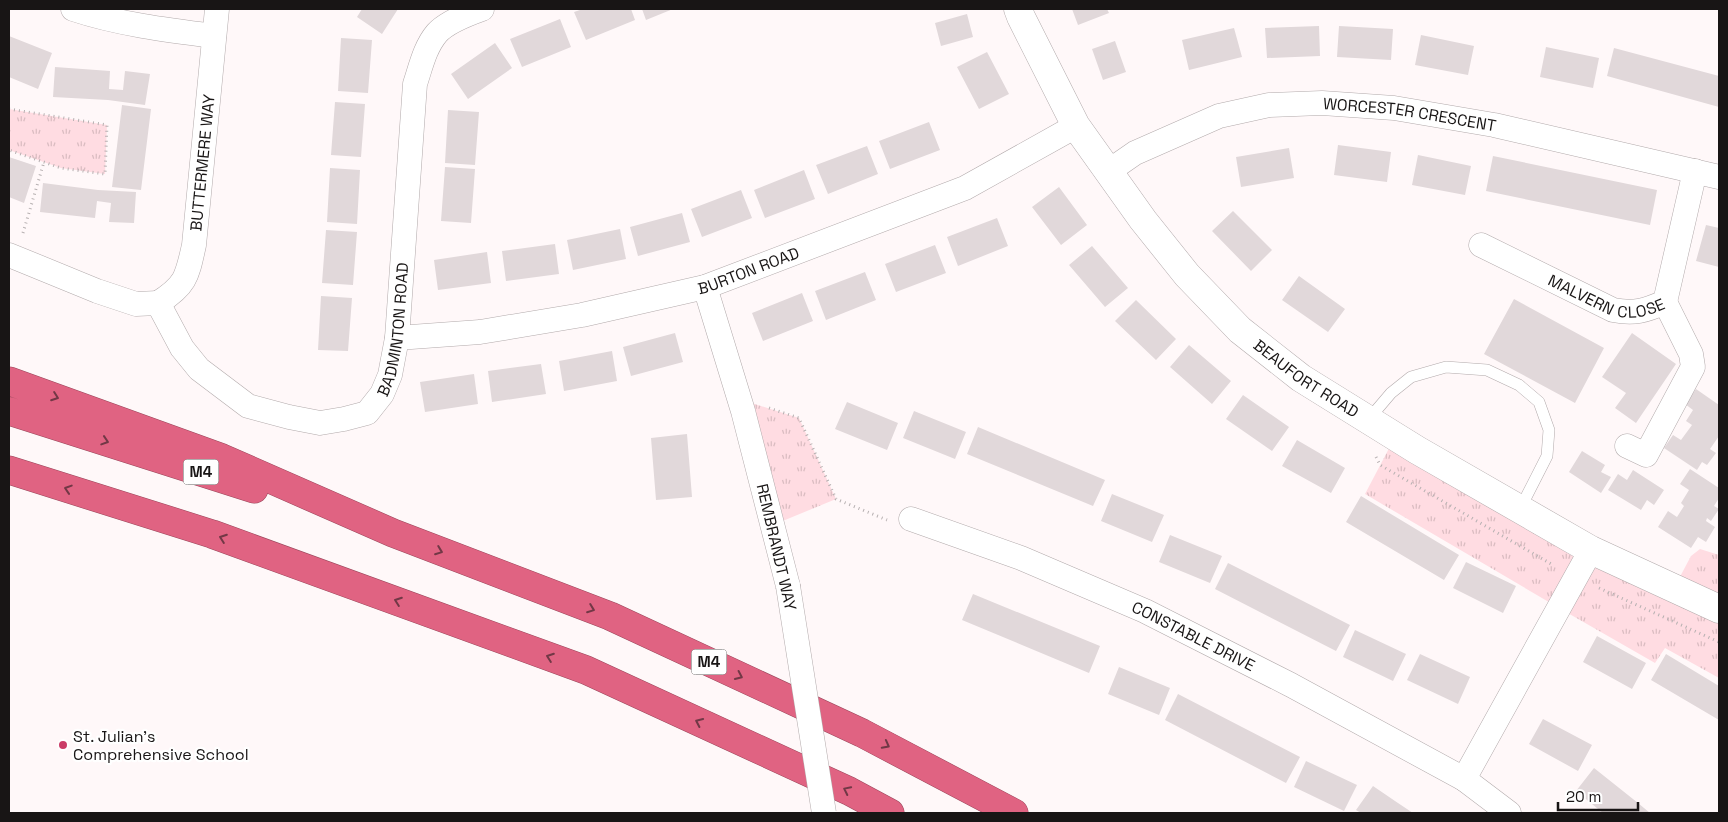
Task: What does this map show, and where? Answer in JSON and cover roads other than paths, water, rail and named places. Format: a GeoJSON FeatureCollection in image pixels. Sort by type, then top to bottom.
{"type":"FeatureCollection","features":[{"type":"Feature","properties":{"kind":"highway"},"geometry":{"type":"LineString","coordinates":[[9,381],[222,458],[393,534]]}},
{"type":"Feature","properties":{"kind":"highway","name":"M4"},"geometry":{"type":"LineString","coordinates":[[9,411],[393,534],[610,616],[862,733],[1014,813]]}},
{"type":"Feature","properties":{"kind":"highway"},"geometry":{"type":"LineString","coordinates":[[9,470],[212,534],[586,670],[849,791],[890,813]]}},
{"type":"Feature","properties":{"kind":"street"},"geometry":{"type":"LineString","coordinates":[[73,9],[146,27],[214,36]]}},
{"type":"Feature","properties":{"kind":"street","name":"BUTTERMERE WAY"},"geometry":{"type":"LineString","coordinates":[[158,303],[174,293],[188,275],[194,245],[217,9]]}},
{"type":"Feature","properties":{"kind":"street","name":"BADMINTON ROAD"},"geometry":{"type":"LineString","coordinates":[[158,303],[182,348],[199,369],[248,406],[289,417],[320,422],[344,420],[367,413],[382,394],[390,375],[397,338],[415,84],[425,54],[438,32],[463,16],[482,9]]}},
{"type":"Feature","properties":{"kind":"street","name":"BEAUFORT ROAD"},"geometry":{"type":"LineString","coordinates":[[1018,9],[1076,126],[1143,220],[1187,275],[1240,330],[1301,378],[1417,450],[1591,550],[1719,609]]}},
{"type":"Feature","properties":{"kind":"street","name":"WORCESTER CRESCENT"},"geometry":{"type":"LineString","coordinates":[[1109,171],[1135,153],[1219,116],[1269,105],[1322,103],[1394,108],[1494,125],[1719,177]]}},
{"type":"Feature","properties":{"kind":"street","name":"BURTON ROAD"},"geometry":{"type":"LineString","coordinates":[[397,338],[490,331],[582,315],[705,287],[965,188],[1076,126]]}},
{"type":"Feature","properties":{"kind":"street","name":"MALVERN CLOSE"},"geometry":{"type":"LineString","coordinates":[[1481,245],[1613,310],[1631,313],[1649,310],[1665,302],[1695,171]]}},
{"type":"Feature","properties":{"kind":"street"},"geometry":{"type":"LineString","coordinates":[[12,256],[105,294],[136,304],[158,303]]}},
{"type":"Feature","properties":{"kind":"street","name":"REMBRANDT WAY"},"geometry":{"type":"LineString","coordinates":[[705,287],[740,399],[788,586],[824,813]]}},
{"type":"Feature","properties":{"kind":"street"},"geometry":{"type":"LineString","coordinates":[[1627,446],[1646,455],[1693,367],[1691,354],[1665,302]]}},
{"type":"Feature","properties":{"kind":"street","name":"CONSTABLE DRIVE"},"geometry":{"type":"LineString","coordinates":[[911,519],[1021,558],[1145,611],[1290,685],[1464,779],[1509,813]]}},
{"type":"Feature","properties":{"kind":"street"},"geometry":{"type":"LineString","coordinates":[[1464,779],[1591,550]]}},
{"type":"Feature","properties":{"kind":"lane"},"geometry":{"type":"LineString","coordinates":[[1368,420],[1392,392],[1411,378],[1446,367],[1487,370],[1519,385],[1539,402],[1549,430],[1547,456],[1520,509]]}},
{"type":"Feature","properties":{"kind":"place","name":"St. Julian's Comprehensive School"},"geometry":{"type":"Point","coordinates":[63,745]}}]}
